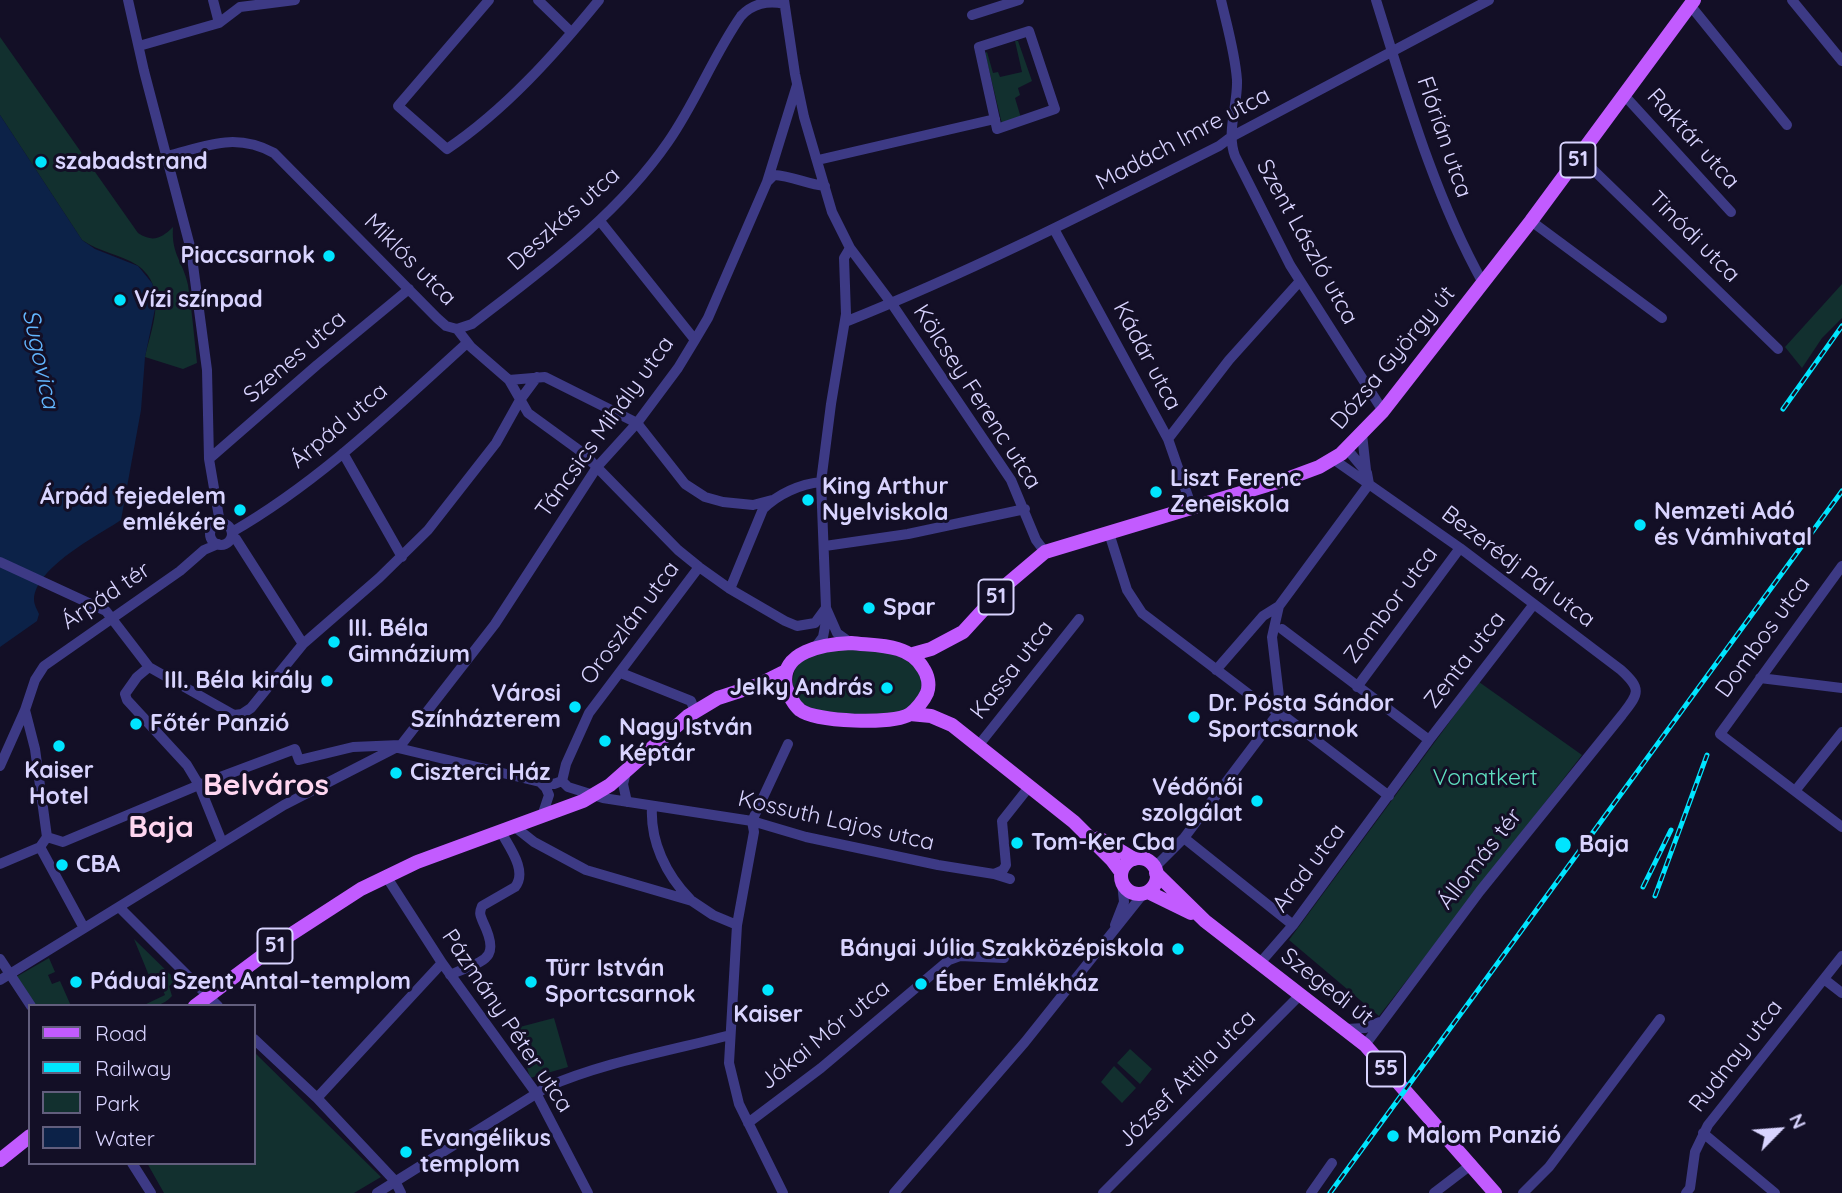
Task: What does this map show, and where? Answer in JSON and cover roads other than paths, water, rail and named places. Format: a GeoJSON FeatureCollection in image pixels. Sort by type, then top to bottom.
{"type":"FeatureCollection","features":[{"type":"Feature","properties":{"kind":"main road","name":"Dózsa György út"},"geometry":{"type":"LineString","coordinates":[[913,654],[948,641],[963,632],[1006,585],[1045,552],[1284,480],[1333,459],[1347,449],[1383,411],[1531,221],[1692,3]]}},
{"type":"Feature","properties":{"kind":"main road","name":"Dózsa György út"},"geometry":{"type":"LineString","coordinates":[[927,674],[948,641]]}},
{"type":"Feature","properties":{"kind":"main road","name":"51"},"geometry":{"type":"LineString","coordinates":[[213,1001],[311,921],[386,876],[594,795],[626,772],[695,712],[718,698],[758,685],[786,671],[796,658],[814,649],[830,644],[851,643],[887,647],[913,654]]}},
{"type":"Feature","properties":{"kind":"main road"},"geometry":{"type":"LineString","coordinates":[[786,671],[788,692],[800,710],[821,717],[893,719],[910,714],[927,692],[927,674],[913,654]]}},
{"type":"Feature","properties":{"kind":"main road"},"geometry":{"type":"LineString","coordinates":[[758,685],[788,692]]}},
{"type":"Feature","properties":{"kind":"main road","name":"55"},"geometry":{"type":"LineString","coordinates":[[927,692],[946,721],[1029,787],[1074,822],[1134,859],[1146,860],[1155,870]]}},
{"type":"Feature","properties":{"kind":"main road","name":"55"},"geometry":{"type":"LineString","coordinates":[[910,714],[946,721]]}},
{"type":"Feature","properties":{"kind":"main road","name":"55"},"geometry":{"type":"LineString","coordinates":[[1074,822],[1112,860],[1128,891],[1146,893]]}},
{"type":"Feature","properties":{"kind":"main road"},"geometry":{"type":"LineString","coordinates":[[1121,877],[1125,865],[1134,859]]}},
{"type":"Feature","properties":{"kind":"main road"},"geometry":{"type":"LineString","coordinates":[[1146,893],[1156,881],[1155,870]]}},
{"type":"Feature","properties":{"kind":"main road","name":"Szegedi út"},"geometry":{"type":"LineString","coordinates":[[1155,870],[1205,920],[1365,1045],[1495,1193]]}},
{"type":"Feature","properties":{"kind":"main road","name":"Szegedi út"},"geometry":{"type":"LineString","coordinates":[[1146,893],[1205,920]]}},
{"type":"Feature","properties":{"kind":"main road"},"geometry":{"type":"LineString","coordinates":[[0,1160],[28,1138]]}},
{"type":"Feature","properties":{"kind":"street"},"geometry":{"type":"LineString","coordinates":[[128,0],[196,279],[207,370],[209,459],[215,487],[215,533],[226,543],[232,534]]}},
{"type":"Feature","properties":{"kind":"street"},"geometry":{"type":"LineString","coordinates":[[213,0],[219,23]]}},
{"type":"Feature","properties":{"kind":"street"},"geometry":{"type":"LineString","coordinates":[[139,46],[219,23],[239,3],[295,0]]}},
{"type":"Feature","properties":{"kind":"street"},"geometry":{"type":"LineString","coordinates":[[489,0],[398,106],[447,149],[478,128],[599,0]]}},
{"type":"Feature","properties":{"kind":"street"},"geometry":{"type":"LineString","coordinates":[[538,0],[571,32]]}},
{"type":"Feature","properties":{"kind":"street"},"geometry":{"type":"LineString","coordinates":[[972,15],[1018,0]]}},
{"type":"Feature","properties":{"kind":"street","name":"Szent László utca"},"geometry":{"type":"LineString","coordinates":[[1221,0],[1237,79],[1237,103],[1231,137],[1234,156],[1300,281],[1383,411]]}},
{"type":"Feature","properties":{"kind":"street","name":"Flórián utca"},"geometry":{"type":"LineString","coordinates":[[1376,0],[1441,197],[1462,245],[1483,283]]}},
{"type":"Feature","properties":{"kind":"street","name":"Madách Imre utca"},"geometry":{"type":"LineString","coordinates":[[892,304],[1054,229],[1219,146],[1231,137],[1489,0]]}},
{"type":"Feature","properties":{"kind":"street"},"geometry":{"type":"LineString","coordinates":[[1793,0],[1842,61]]}},
{"type":"Feature","properties":{"kind":"street","name":"Kölcsey Ferenc utca"},"geometry":{"type":"LineString","coordinates":[[784,2],[804,117],[832,212],[850,248],[892,304],[1011,480],[1036,540],[1045,552]]}},
{"type":"Feature","properties":{"kind":"street","name":"Deszkás utca"},"geometry":{"type":"LineString","coordinates":[[457,329],[472,324],[600,221],[642,177],[668,143],[741,16],[754,6],[784,2]]}},
{"type":"Feature","properties":{"kind":"street"},"geometry":{"type":"LineString","coordinates":[[1692,3],[1787,125]]}},
{"type":"Feature","properties":{"kind":"street"},"geometry":{"type":"LineString","coordinates":[[1029,31],[1055,109],[998,129],[991,120],[979,47],[1029,31]]}},
{"type":"Feature","properties":{"kind":"street","name":"Táncsics Mihály utca"},"geometry":{"type":"LineString","coordinates":[[400,746],[495,624],[597,467],[637,423],[678,368],[695,340],[708,318],[767,181],[797,85]]}},
{"type":"Feature","properties":{"kind":"street","name":"Raktár utca"},"geometry":{"type":"LineString","coordinates":[[1624,95],[1731,212]]}},
{"type":"Feature","properties":{"kind":"street"},"geometry":{"type":"LineString","coordinates":[[818,160],[991,120]]}},
{"type":"Feature","properties":{"kind":"street","name":"Miklós utca"},"geometry":{"type":"LineString","coordinates":[[167,156],[232,141],[248,142],[274,153],[446,326],[457,329],[467,343],[509,380],[528,413],[583,453],[678,550],[730,589],[797,626],[815,623],[827,612]]}},
{"type":"Feature","properties":{"kind":"street","name":"Tinódi utca"},"geometry":{"type":"LineString","coordinates":[[1580,157],[1778,349]]}},
{"type":"Feature","properties":{"kind":"street"},"geometry":{"type":"LineString","coordinates":[[767,181],[774,175],[786,176],[812,185],[825,186]]}},
{"type":"Feature","properties":{"kind":"street"},"geometry":{"type":"LineString","coordinates":[[600,221],[695,340]]}},
{"type":"Feature","properties":{"kind":"street"},"geometry":{"type":"LineString","coordinates":[[1531,221],[1662,318]]}},
{"type":"Feature","properties":{"kind":"street","name":"Kádár utca"},"geometry":{"type":"LineString","coordinates":[[1054,229],[1168,439],[1192,508]]}},
{"type":"Feature","properties":{"kind":"street"},"geometry":{"type":"LineString","coordinates":[[814,649],[823,637],[827,612],[821,482],[845,323],[844,258],[850,248]]}},
{"type":"Feature","properties":{"kind":"street"},"geometry":{"type":"LineString","coordinates":[[1168,439],[1229,360],[1300,281]]}},
{"type":"Feature","properties":{"kind":"street","name":"Szenes utca"},"geometry":{"type":"LineString","coordinates":[[209,459],[408,289]]}},
{"type":"Feature","properties":{"kind":"street","name":"Kölcsey Ferenc utca"},"geometry":{"type":"LineString","coordinates":[[845,323],[892,304]]}},
{"type":"Feature","properties":{"kind":"street","name":"Árpád utca"},"geometry":{"type":"LineString","coordinates":[[232,534],[272,509],[343,453],[467,343]]}},
{"type":"Feature","properties":{"kind":"street"},"geometry":{"type":"LineString","coordinates":[[509,380],[537,377],[554,381],[637,423],[684,484],[696,493],[723,502],[753,505],[772,500],[806,484],[821,482]]}},
{"type":"Feature","properties":{"kind":"street"},"geometry":{"type":"LineString","coordinates":[[0,562],[106,611],[149,667],[234,715],[242,713],[251,708],[303,644],[402,557],[428,530],[496,443],[520,400],[537,377]]}},
{"type":"Feature","properties":{"kind":"street"},"geometry":{"type":"LineString","coordinates":[[1155,870],[1184,838],[1279,712],[1272,637],[1279,606],[1368,478],[1362,450],[1362,434]]}},
{"type":"Feature","properties":{"kind":"street","name":"Bezerédj Pál utca"},"geometry":{"type":"LineString","coordinates":[[1347,449],[1368,478]]}},
{"type":"Feature","properties":{"kind":"street"},"geometry":{"type":"LineString","coordinates":[[343,453],[402,557]]}},
{"type":"Feature","properties":{"kind":"street","name":"Bezerédj Pál utca"},"geometry":{"type":"LineString","coordinates":[[1333,459],[1368,478],[1622,670],[1637,689]]}},
{"type":"Feature","properties":{"kind":"street"},"geometry":{"type":"LineString","coordinates":[[730,589],[757,521],[772,500]]}},
{"type":"Feature","properties":{"kind":"street"},"geometry":{"type":"LineString","coordinates":[[825,546],[908,534],[1025,509]]}},
{"type":"Feature","properties":{"kind":"street"},"geometry":{"type":"LineString","coordinates":[[215,533],[228,525],[303,644]]}},
{"type":"Feature","properties":{"kind":"street","name":"Árpád tér"},"geometry":{"type":"LineString","coordinates":[[25,710],[40,670],[180,571],[204,550],[215,533]]}},
{"type":"Feature","properties":{"kind":"street"},"geometry":{"type":"LineString","coordinates":[[1109,533],[1127,590],[1142,613],[1389,796]]}},
{"type":"Feature","properties":{"kind":"street","name":"Zombor utca"},"geometry":{"type":"LineString","coordinates":[[1357,687],[1460,548]]}},
{"type":"Feature","properties":{"kind":"street","name":"Dombos utca"},"geometry":{"type":"LineString","coordinates":[[1795,791],[1720,734],[1842,566]]}},
{"type":"Feature","properties":{"kind":"street","name":"Oroszlán utca"},"geometry":{"type":"LineString","coordinates":[[562,781],[566,764],[589,713],[699,567]]}},
{"type":"Feature","properties":{"kind":"street","name":"Zenta utca"},"geometry":{"type":"LineString","coordinates":[[1389,796],[1534,604]]}},
{"type":"Feature","properties":{"kind":"street"},"geometry":{"type":"LineString","coordinates":[[1216,670],[1263,616],[1279,606]]}},
{"type":"Feature","properties":{"kind":"street"},"geometry":{"type":"LineString","coordinates":[[827,612],[837,634],[851,643]]}},
{"type":"Feature","properties":{"kind":"street","name":"Kassa utca"},"geometry":{"type":"LineString","coordinates":[[978,746],[1079,619]]}},
{"type":"Feature","properties":{"kind":"street"},"geometry":{"type":"LineString","coordinates":[[1282,629],[1429,740]]}},
{"type":"Feature","properties":{"kind":"street"},"geometry":{"type":"LineString","coordinates":[[149,667],[137,677],[125,694],[127,700],[187,765],[199,785],[222,842]]}},
{"type":"Feature","properties":{"kind":"street"},"geometry":{"type":"LineString","coordinates":[[621,673],[691,701],[695,712]]}},
{"type":"Feature","properties":{"kind":"street"},"geometry":{"type":"LineString","coordinates":[[1759,678],[1842,688]]}},
{"type":"Feature","properties":{"kind":"street","name":"Állomás tér"},"geometry":{"type":"LineString","coordinates":[[1365,1045],[1520,840],[1622,715],[1635,697],[1637,689]]}},
{"type":"Feature","properties":{"kind":"street"},"geometry":{"type":"LineString","coordinates":[[0,766],[25,710]]}},
{"type":"Feature","properties":{"kind":"street"},"geometry":{"type":"LineString","coordinates":[[0,864],[40,847],[47,836],[35,749],[25,710]]}},
{"type":"Feature","properties":{"kind":"street"},"geometry":{"type":"LineString","coordinates":[[1842,732],[1795,791],[1842,827]]}},
{"type":"Feature","properties":{"kind":"street"},"geometry":{"type":"LineString","coordinates":[[783,1193],[739,1104],[729,1063],[737,925],[754,832],[752,821],[788,744]]}},
{"type":"Feature","properties":{"kind":"street"},"geometry":{"type":"LineString","coordinates":[[0,980],[222,842],[311,791],[400,746]]}},
{"type":"Feature","properties":{"kind":"street"},"geometry":{"type":"LineString","coordinates":[[47,836],[64,842],[199,785],[295,749],[299,760],[354,747],[400,746],[540,782],[554,784],[562,781]]}},
{"type":"Feature","properties":{"kind":"street"},"geometry":{"type":"LineString","coordinates":[[626,772],[623,784],[627,802]]}},
{"type":"Feature","properties":{"kind":"street","name":"Kossuth Lajos utca"},"geometry":{"type":"LineString","coordinates":[[562,781],[568,787],[594,795],[652,807],[752,821],[806,837],[1010,879]]}},
{"type":"Feature","properties":{"kind":"street"},"geometry":{"type":"LineString","coordinates":[[540,782],[549,795],[541,816]]}},
{"type":"Feature","properties":{"kind":"street"},"geometry":{"type":"LineString","coordinates":[[994,874],[1003,870],[1006,865],[1002,821],[1029,787]]}},
{"type":"Feature","properties":{"kind":"street","name":"Arad utca"},"geometry":{"type":"LineString","coordinates":[[1260,963],[1277,946],[1389,796]]}},
{"type":"Feature","properties":{"kind":"street"},"geometry":{"type":"LineString","coordinates":[[652,807],[653,830],[663,859],[677,886],[692,901],[713,915],[737,925]]}},
{"type":"Feature","properties":{"kind":"street"},"geometry":{"type":"LineString","coordinates":[[508,829],[586,870],[692,901]]}},
{"type":"Feature","properties":{"kind":"street"},"geometry":{"type":"LineString","coordinates":[[450,975],[488,957],[492,941],[480,915],[482,906],[519,883],[520,870],[508,829]]}},
{"type":"Feature","properties":{"kind":"street"},"geometry":{"type":"LineString","coordinates":[[1184,838],[1293,925]]}},
{"type":"Feature","properties":{"kind":"street"},"geometry":{"type":"LineString","coordinates":[[40,847],[84,928]]}},
{"type":"Feature","properties":{"kind":"street","name":"Pázmány Péter utca"},"geometry":{"type":"LineString","coordinates":[[386,876],[450,975],[536,1093],[588,1193]]}},
{"type":"Feature","properties":{"kind":"street"},"geometry":{"type":"LineString","coordinates":[[1108,940],[1124,902],[1121,877]]}},
{"type":"Feature","properties":{"kind":"street"},"geometry":{"type":"LineString","coordinates":[[894,1193],[1062,998],[1146,893]]}},
{"type":"Feature","properties":{"kind":"street"},"geometry":{"type":"LineString","coordinates":[[119,906],[213,1001]]}},
{"type":"Feature","properties":{"kind":"street","name":"Jókai Mór utca"},"geometry":{"type":"LineString","coordinates":[[748,1123],[821,1068],[949,960],[960,956],[1004,958]]}},
{"type":"Feature","properties":{"kind":"street","name":"Rudnay utca"},"geometry":{"type":"LineString","coordinates":[[1686,1193],[1690,1188],[1695,1152],[1703,1133],[1842,956]]}},
{"type":"Feature","properties":{"kind":"street"},"geometry":{"type":"LineString","coordinates":[[0,959],[30,1004]]}},
{"type":"Feature","properties":{"kind":"street"},"geometry":{"type":"LineString","coordinates":[[317,1098],[442,963]]}},
{"type":"Feature","properties":{"kind":"street"},"geometry":{"type":"LineString","coordinates":[[1824,979],[1842,993]]}},
{"type":"Feature","properties":{"kind":"street","name":"József Attila utca"},"geometry":{"type":"LineString","coordinates":[[1103,1193],[1301,994]]}},
{"type":"Feature","properties":{"kind":"street"},"geometry":{"type":"LineString","coordinates":[[1523,1193],[1549,1167],[1660,1019]]}},
{"type":"Feature","properties":{"kind":"street"},"geometry":{"type":"LineString","coordinates":[[1346,1029],[1365,1028],[1380,1022]]}},
{"type":"Feature","properties":{"kind":"street"},"geometry":{"type":"LineString","coordinates":[[377,1193],[536,1093],[564,1079],[730,1035]]}},
{"type":"Feature","properties":{"kind":"street"},"geometry":{"type":"LineString","coordinates":[[256,1041],[317,1098],[395,1181],[401,1193]]}},
{"type":"Feature","properties":{"kind":"street"},"geometry":{"type":"LineString","coordinates":[[1703,1133],[1775,1193]]}},
{"type":"Feature","properties":{"kind":"street"},"geometry":{"type":"LineString","coordinates":[[1311,1193],[1332,1163]]}},
{"type":"Feature","properties":{"kind":"street"},"geometry":{"type":"LineString","coordinates":[[1434,1193],[1472,1164]]}},
{"type":"Feature","properties":{"kind":"street"},"geometry":{"type":"LineString","coordinates":[[133,1165],[150,1193]]}},
{"type":"Feature","properties":{"kind":"water","name":"Sugovica"},"geometry":{"type":"Polygon","coordinates":[[[0,115],[82,240],[95,249],[138,266],[152,283],[157,299],[145,357],[141,410],[121,520],[69,554],[45,575],[37,587],[34,599],[39,614],[37,621],[0,647],[0,115]]]}},
{"type":"Feature","properties":{"kind":"railway"},"geometry":{"type":"LineString","coordinates":[[1783,409],[1842,326]]}},
{"type":"Feature","properties":{"kind":"railway"},"geometry":{"type":"LineString","coordinates":[[1330,1193],[1842,491]]}},
{"type":"Feature","properties":{"kind":"railway"},"geometry":{"type":"LineString","coordinates":[[1655,896],[1707,755]]}},
{"type":"Feature","properties":{"kind":"railway"},"geometry":{"type":"LineString","coordinates":[[1643,887],[1671,830]]}},
{"type":"Feature","properties":{"kind":"place","name":"szabadstrand"},"geometry":{"type":"Point","coordinates":[41,162]}},
{"type":"Feature","properties":{"kind":"place","name":"Piaccsarnok"},"geometry":{"type":"Point","coordinates":[329,256]}},
{"type":"Feature","properties":{"kind":"place","name":"Vízi színpad"},"geometry":{"type":"Point","coordinates":[120,300]}},
{"type":"Feature","properties":{"kind":"place","name":"Liszt Ferenc Zeneiskola"},"geometry":{"type":"Point","coordinates":[1156,492]}},
{"type":"Feature","properties":{"kind":"place","name":"King Arthur Nyelviskola"},"geometry":{"type":"Point","coordinates":[808,500]}},
{"type":"Feature","properties":{"kind":"place","name":"Árpád fejedelem emlékére"},"geometry":{"type":"Point","coordinates":[240,510]}},
{"type":"Feature","properties":{"kind":"place","name":"Nemzeti Adó és Vámhivatal"},"geometry":{"type":"Point","coordinates":[1640,525]}},
{"type":"Feature","properties":{"kind":"place","name":"Spar"},"geometry":{"type":"Point","coordinates":[869,608]}},
{"type":"Feature","properties":{"kind":"place","name":"III. Béla Gimnázium"},"geometry":{"type":"Point","coordinates":[334,642]}},
{"type":"Feature","properties":{"kind":"place","name":"III. Béla király"},"geometry":{"type":"Point","coordinates":[327,681]}},
{"type":"Feature","properties":{"kind":"place","name":"Jelky András"},"geometry":{"type":"Point","coordinates":[887,688]}},
{"type":"Feature","properties":{"kind":"place","name":"Városi Színházterem"},"geometry":{"type":"Point","coordinates":[575,707]}},
{"type":"Feature","properties":{"kind":"place","name":"Dr. Pósta Sándor Sportcsarnok"},"geometry":{"type":"Point","coordinates":[1194,717]}},
{"type":"Feature","properties":{"kind":"place","name":"Főtér Panzió"},"geometry":{"type":"Point","coordinates":[136,724]}},
{"type":"Feature","properties":{"kind":"place","name":"Nagy István Képtár"},"geometry":{"type":"Point","coordinates":[605,741]}},
{"type":"Feature","properties":{"kind":"place","name":"Kaiser Hotel"},"geometry":{"type":"Point","coordinates":[59,746]}},
{"type":"Feature","properties":{"kind":"place","name":"Ciszterci Ház"},"geometry":{"type":"Point","coordinates":[396,773]}},
{"type":"Feature","properties":{"kind":"place","name":"Védőnői szolgálat"},"geometry":{"type":"Point","coordinates":[1257,801]}},
{"type":"Feature","properties":{"kind":"place","name":"Tom-Ker Cba"},"geometry":{"type":"Point","coordinates":[1017,843]}},
{"type":"Feature","properties":{"kind":"place","name":"Baja"},"geometry":{"type":"Point","coordinates":[1563,845]}},
{"type":"Feature","properties":{"kind":"place","name":"CBA"},"geometry":{"type":"Point","coordinates":[62,865]}},
{"type":"Feature","properties":{"kind":"place","name":"Bányai Júlia Szakközépiskola"},"geometry":{"type":"Point","coordinates":[1178,949]}},
{"type":"Feature","properties":{"kind":"place","name":"Páduai Szent Antal–templom"},"geometry":{"type":"Point","coordinates":[76,982]}},
{"type":"Feature","properties":{"kind":"place","name":"Türr István Sportcsarnok"},"geometry":{"type":"Point","coordinates":[531,982]}},
{"type":"Feature","properties":{"kind":"place","name":"Éber Emlékház"},"geometry":{"type":"Point","coordinates":[921,984]}},
{"type":"Feature","properties":{"kind":"place","name":"Kaiser"},"geometry":{"type":"Point","coordinates":[768,990]}},
{"type":"Feature","properties":{"kind":"place","name":"Malom Panzió"},"geometry":{"type":"Point","coordinates":[1393,1136]}},
{"type":"Feature","properties":{"kind":"place","name":"Evangélikus templom"},"geometry":{"type":"Point","coordinates":[406,1152]}},
{"type":"Feature","properties":{"kind":"district","name":"Belváros"},"geometry":{"type":"Point","coordinates":[266,786]}},
{"type":"Feature","properties":{"kind":"district","name":"Baja"},"geometry":{"type":"Point","coordinates":[161,828]}},
{"type":"Feature","properties":{"kind":"park label","name":"Vonatkert"},"geometry":{"type":"Point","coordinates":[1485,778]}}]}
